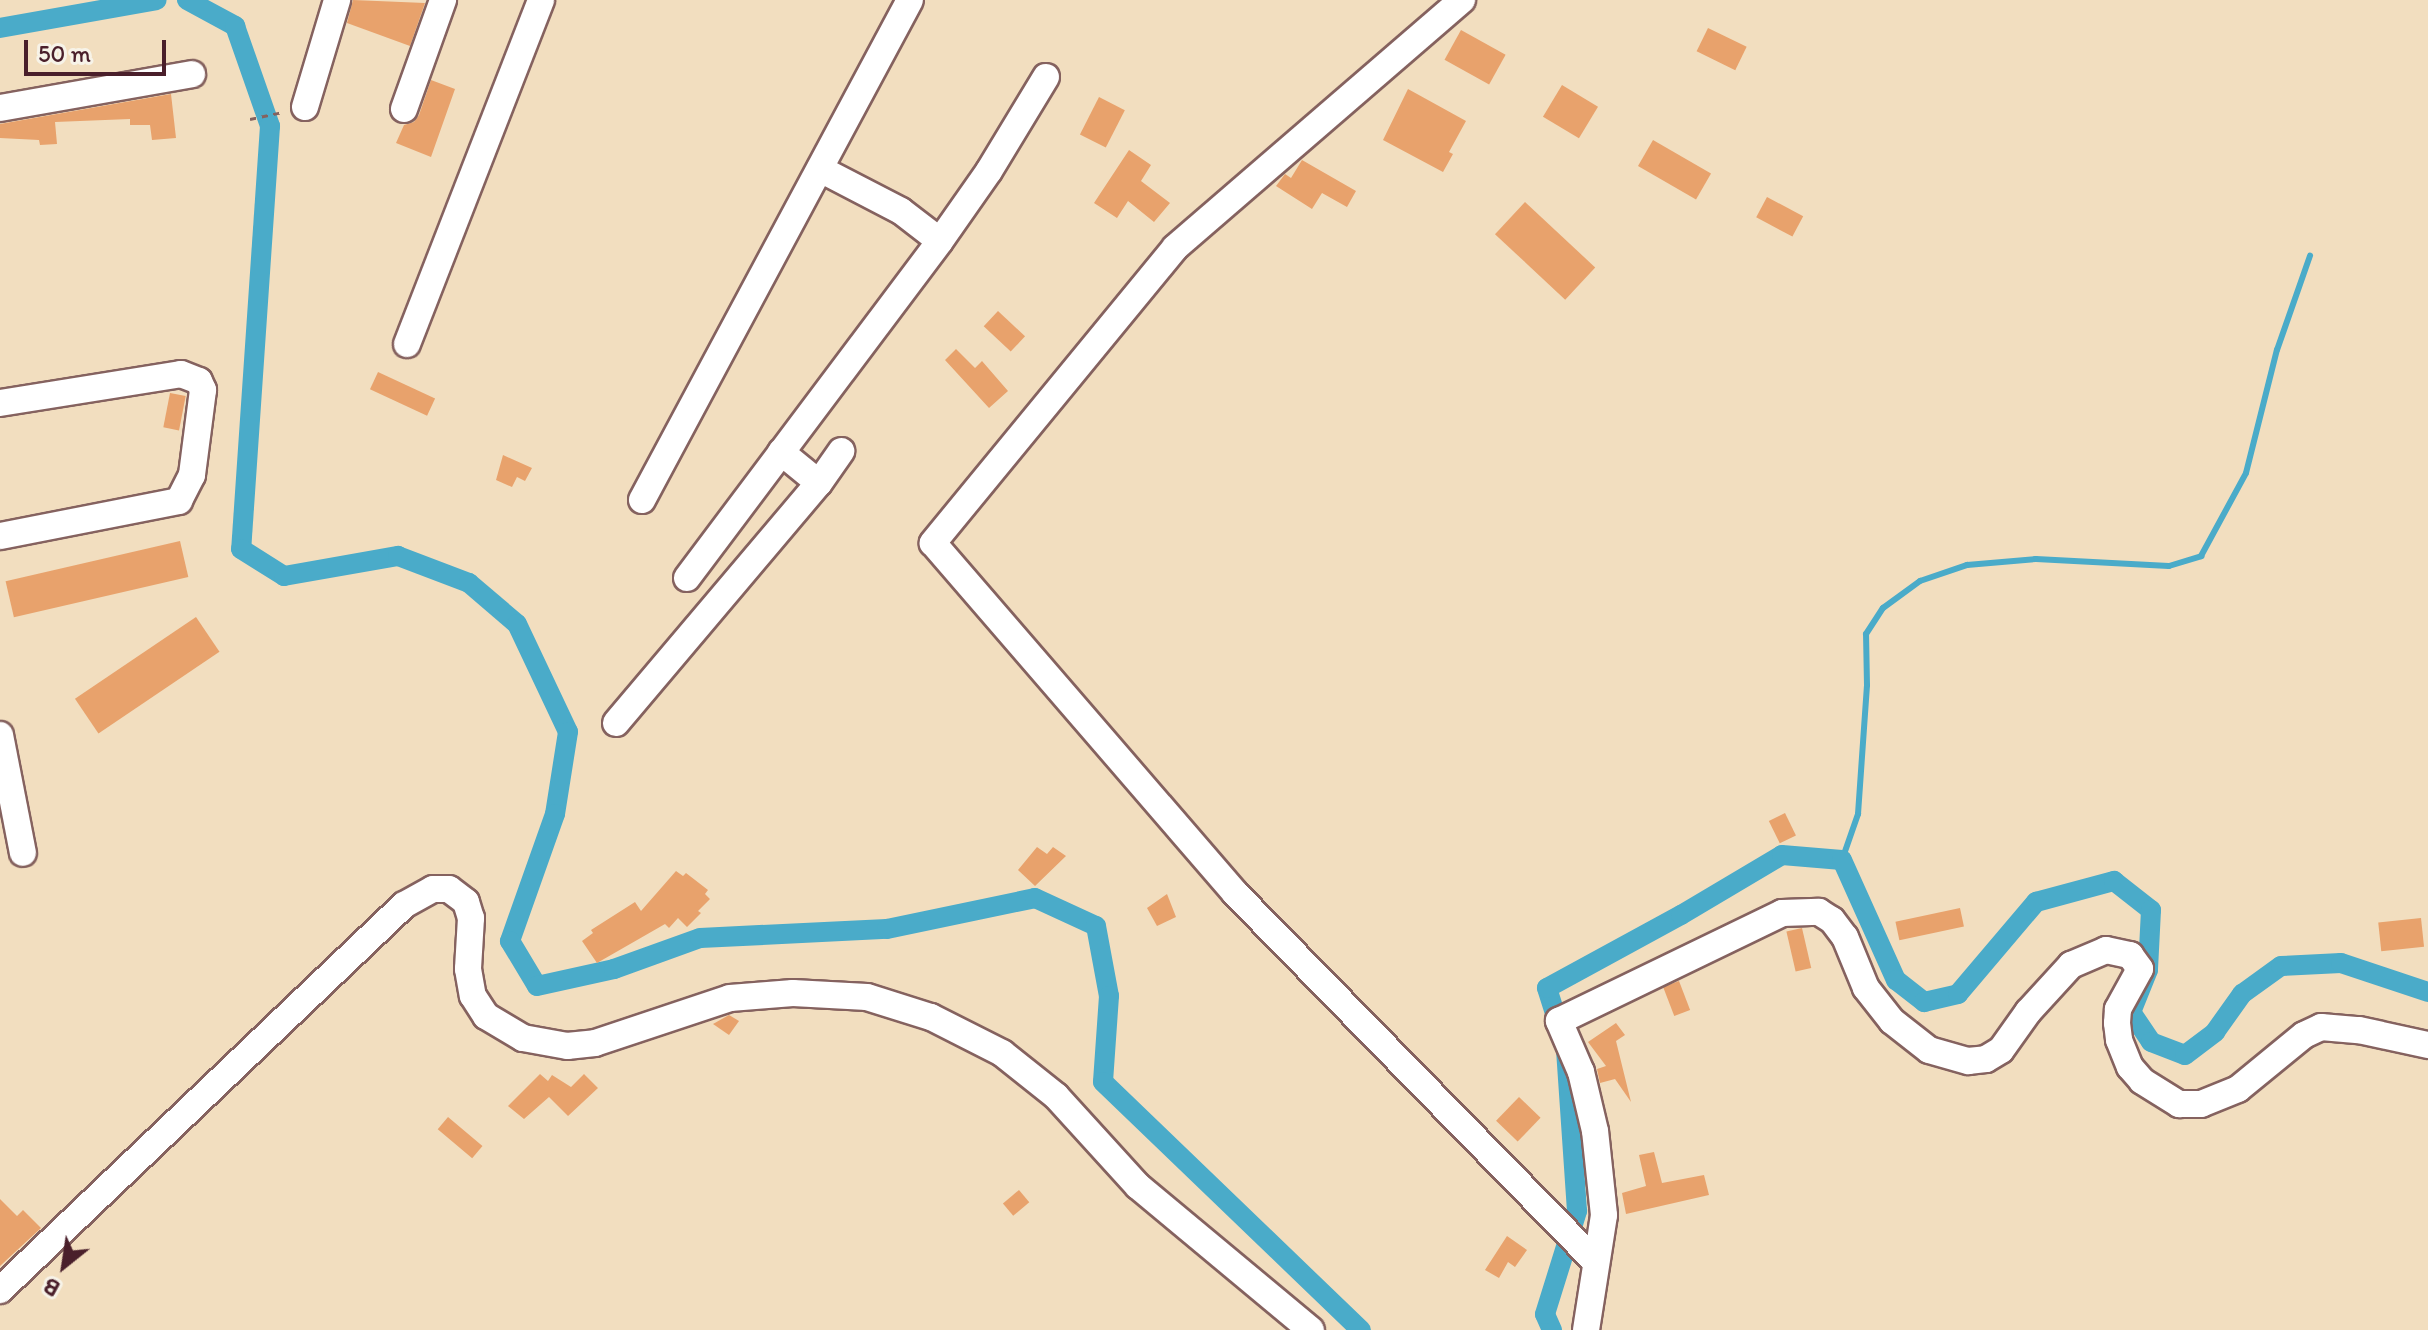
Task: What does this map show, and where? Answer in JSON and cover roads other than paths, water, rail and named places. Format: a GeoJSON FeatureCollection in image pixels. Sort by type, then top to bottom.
{"type":"FeatureCollection","features":[{"type":"Feature","properties":{"kind":"street"},"geometry":{"type":"LineString","coordinates":[[305,107],[337,0]]}},
{"type":"Feature","properties":{"kind":"street"},"geometry":{"type":"LineString","coordinates":[[404,109],[443,0]]}},
{"type":"Feature","properties":{"kind":"street"},"geometry":{"type":"LineString","coordinates":[[407,344],[541,0]]}},
{"type":"Feature","properties":{"kind":"street"},"geometry":{"type":"LineString","coordinates":[[642,500],[910,0]]}},
{"type":"Feature","properties":{"kind":"street"},"geometry":{"type":"LineString","coordinates":[[1462,0],[1175,248],[933,543],[1235,893],[1596,1262]]}},
{"type":"Feature","properties":{"kind":"street"},"geometry":{"type":"LineString","coordinates":[[0,108],[192,74]]}},
{"type":"Feature","properties":{"kind":"street"},"geometry":{"type":"LineString","coordinates":[[687,578],[940,241],[989,171],[1046,77]]}},
{"type":"Feature","properties":{"kind":"street"},"geometry":{"type":"LineString","coordinates":[[820,169],[901,211],[940,241]]}},
{"type":"Feature","properties":{"kind":"street"},"geometry":{"type":"LineString","coordinates":[[0,403],[181,374],[199,381],[203,390],[192,475],[179,501],[0,536]]}},
{"type":"Feature","properties":{"kind":"street"},"geometry":{"type":"LineString","coordinates":[[616,723],[819,483],[841,451]]}},
{"type":"Feature","properties":{"kind":"street"},"geometry":{"type":"LineString","coordinates":[[781,452],[819,483]]}},
{"type":"Feature","properties":{"kind":"street"},"geometry":{"type":"LineString","coordinates":[[0,735],[7,813],[23,853]]}},
{"type":"Feature","properties":{"kind":"street"},"geometry":{"type":"LineString","coordinates":[[0,1290],[404,905],[433,889],[449,889],[466,902],[471,918],[468,969],[473,996],[486,1016],[523,1038],[567,1046],[595,1043],[730,998],[793,993],[867,997],[945,1024],[1002,1053],[1056,1096],[1138,1186],[1311,1330]]}},
{"type":"Feature","properties":{"kind":"street"},"geometry":{"type":"LineString","coordinates":[[1586,1330],[1604,1215],[1595,1131],[1581,1072],[1559,1021],[1782,913],[1819,912],[1832,920],[1845,937],[1866,988],[1892,1021],[1929,1050],[1968,1061],[1986,1059],[2001,1050],[2028,1012],[2071,965],[2106,950],[2130,955],[2140,969],[2118,1009],[2119,1040],[2125,1055],[2142,1081],[2179,1104],[2201,1104],[2238,1089],[2304,1035],[2321,1027],[2359,1030],[2428,1045]]}},
{"type":"Feature","properties":{"kind":"waterway"},"geometry":{"type":"LineString","coordinates":[[0,28],[157,0]]}},
{"type":"Feature","properties":{"kind":"waterway"},"geometry":{"type":"LineString","coordinates":[[187,0],[235,26],[270,126],[241,549],[284,576],[398,556],[469,583],[517,624],[568,732],[555,814],[510,941],[537,986],[614,969],[700,938],[887,929],[1035,898],[1096,926],[1109,996],[1103,1082],[1361,1330]]}},
{"type":"Feature","properties":{"kind":"waterway"},"geometry":{"type":"LineString","coordinates":[[1842,860],[1858,814],[1867,685],[1866,634],[1883,608],[1920,581],[1967,565],[2036,559],[2169,566],[2201,556],[2246,473],[2277,350],[2310,256]]}},
{"type":"Feature","properties":{"kind":"waterway"},"geometry":{"type":"LineString","coordinates":[[1552,1330],[1545,1314],[1577,1211],[1566,1048],[1547,988],[1681,915],[1782,855],[1842,860],[1896,980],[1924,1002],[1958,994],[2036,902],[2114,881],[2151,910],[2148,970],[2131,1012],[2151,1042],[2185,1055],[2215,1032],[2242,994],[2281,966],[2341,963],[2428,992]]}}]}
